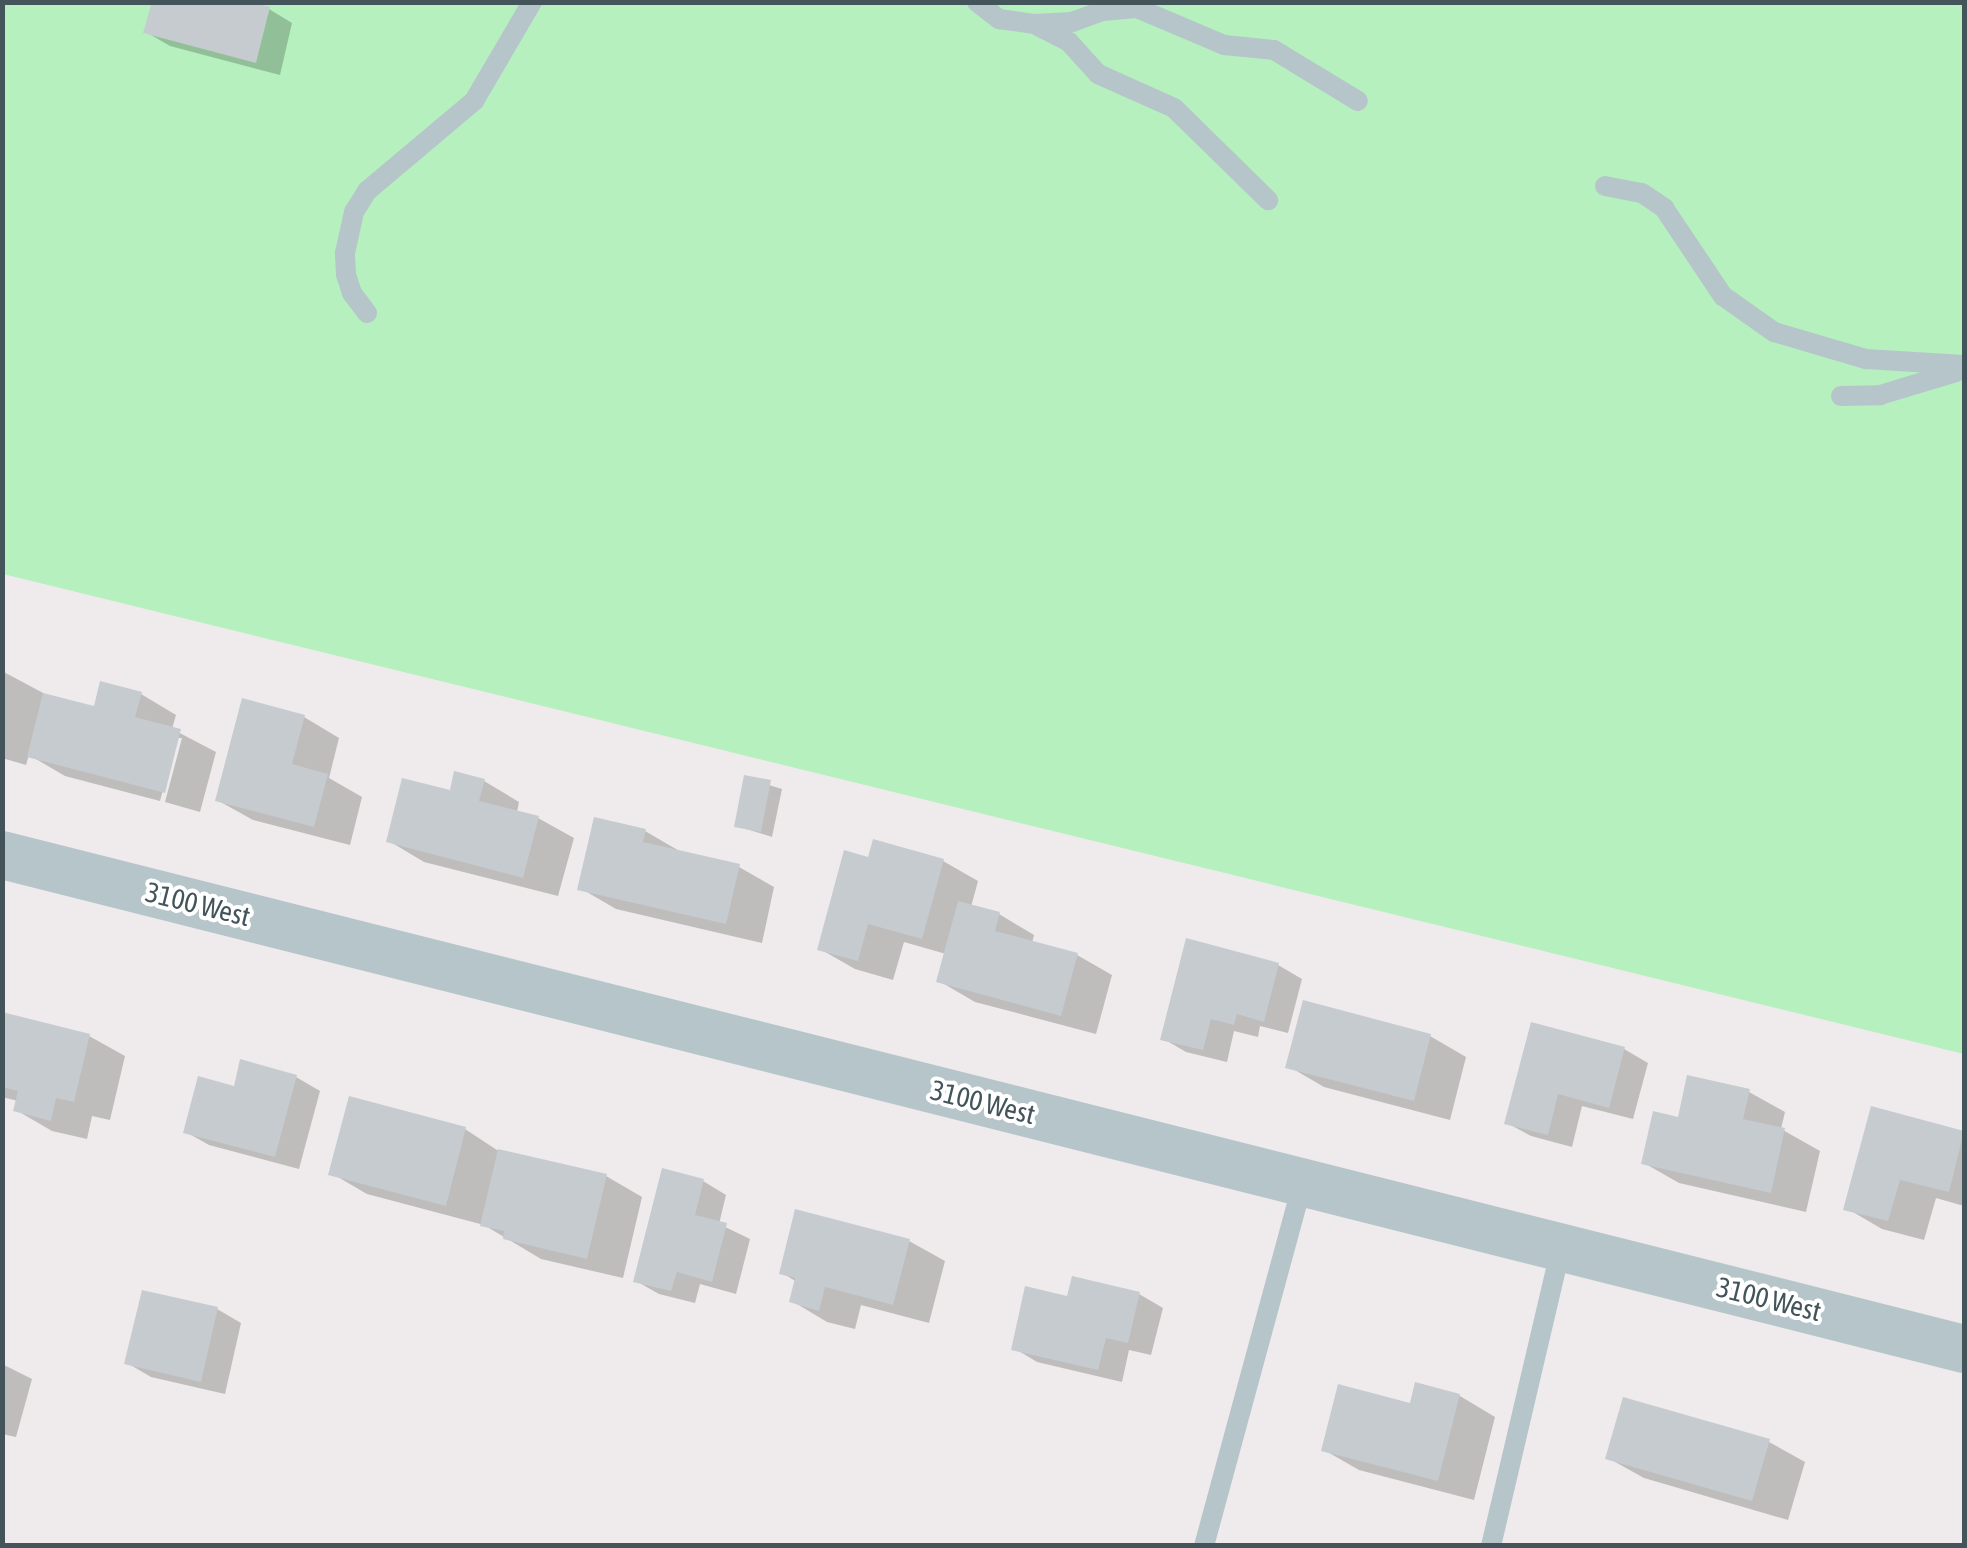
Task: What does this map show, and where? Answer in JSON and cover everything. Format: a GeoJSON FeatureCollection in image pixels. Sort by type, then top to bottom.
{"type":"FeatureCollection","features":[{"type":"Feature","properties":{"kind":"street","name":"3100 West"},"geometry":{"type":"LineString","coordinates":[[2,855],[1964,1349]]}},
{"type":"Feature","properties":{"kind":"lane"},"geometry":{"type":"LineString","coordinates":[[367,313],[352,293],[346,274],[345,252],[354,212],[367,191],[474,101],[532,2]]}},
{"type":"Feature","properties":{"kind":"lane"},"geometry":{"type":"LineString","coordinates":[[977,2],[999,18],[1070,32],[1098,74],[1174,108],[1268,200]]}},
{"type":"Feature","properties":{"kind":"lane"},"geometry":{"type":"LineString","coordinates":[[1070,32],[1102,11],[1137,8],[1224,45],[1274,50],[1358,101]]}},
{"type":"Feature","properties":{"kind":"lane"},"geometry":{"type":"LineString","coordinates":[[1605,186],[1642,192],[1664,208],[1710,280],[1757,322],[1801,342],[1884,361],[1964,367]]}},
{"type":"Feature","properties":{"kind":"lane"},"geometry":{"type":"LineString","coordinates":[[1884,361],[1894,367],[1898,377],[1896,385],[1885,393]]}},
{"type":"Feature","properties":{"kind":"lane"},"geometry":{"type":"LineString","coordinates":[[1841,396],[1885,393],[1964,367]]}},
{"type":"Feature","properties":{"kind":"lane"},"geometry":{"type":"LineString","coordinates":[[1204,1546],[1303,1182]]}},
{"type":"Feature","properties":{"kind":"lane"},"geometry":{"type":"LineString","coordinates":[[1491,1546],[1561,1247]]}},
{"type":"Feature","properties":{"kind":"green space"},"geometry":{"type":"Polygon","coordinates":[[[3,3],[1964,3],[1964,1054],[3,574],[3,3]]]}},
{"type":"Feature","properties":{"kind":"building"},"geometry":{"type":"Polygon","coordinates":[[[152,2],[253,2],[270,7],[256,63],[143,33],[152,2]]]}},
{"type":"Feature","properties":{"kind":"building"},"geometry":{"type":"Polygon","coordinates":[[[100,681],[142,692],[135,717],[181,729],[165,793],[27,757],[43,693],[94,706],[100,681]]]}},
{"type":"Feature","properties":{"kind":"building"},"geometry":{"type":"Polygon","coordinates":[[[242,698],[305,715],[292,764],[328,774],[314,827],[215,801],[242,698]]]}},
{"type":"Feature","properties":{"kind":"building"},"geometry":{"type":"Polygon","coordinates":[[[454,771],[485,779],[479,801],[539,816],[523,878],[386,842],[402,778],[450,790],[454,771]]]}},
{"type":"Feature","properties":{"kind":"building"},"geometry":{"type":"Polygon","coordinates":[[[744,775],[771,780],[761,832],[734,827],[744,775]]]}},
{"type":"Feature","properties":{"kind":"building"},"geometry":{"type":"Polygon","coordinates":[[[594,817],[646,829],[643,842],[740,864],[726,924],[577,890],[594,817]]]}},
{"type":"Feature","properties":{"kind":"building"},"geometry":{"type":"Polygon","coordinates":[[[873,839],[944,859],[922,939],[868,924],[858,961],[817,950],[844,850],[868,857],[873,839]]]}},
{"type":"Feature","properties":{"kind":"building"},"geometry":{"type":"Polygon","coordinates":[[[958,901],[1000,912],[995,931],[1078,953],[1061,1016],[936,982],[958,901]]]}},
{"type":"Feature","properties":{"kind":"building"},"geometry":{"type":"Polygon","coordinates":[[[1186,938],[1279,963],[1264,1022],[1237,1014],[1234,1025],[1211,1019],[1203,1050],[1160,1040],[1186,938]]]}},
{"type":"Feature","properties":{"kind":"building"},"geometry":{"type":"Polygon","coordinates":[[[1303,1000],[1431,1034],[1414,1101],[1285,1068],[1303,1000]]]}},
{"type":"Feature","properties":{"kind":"building"},"geometry":{"type":"Polygon","coordinates":[[[2,1012],[90,1034],[74,1102],[56,1098],[51,1121],[13,1111],[18,1091],[2,1087],[2,1012]]]}},
{"type":"Feature","properties":{"kind":"building"},"geometry":{"type":"Polygon","coordinates":[[[1531,1022],[1625,1047],[1609,1108],[1558,1094],[1548,1135],[1504,1124],[1531,1022]]]}},
{"type":"Feature","properties":{"kind":"building"},"geometry":{"type":"Polygon","coordinates":[[[240,1059],[297,1075],[275,1157],[183,1133],[198,1076],[234,1086],[240,1059]]]}},
{"type":"Feature","properties":{"kind":"building"},"geometry":{"type":"Polygon","coordinates":[[[1687,1075],[1750,1089],[1743,1119],[1785,1128],[1771,1193],[1641,1164],[1653,1111],[1678,1117],[1687,1075]]]}},
{"type":"Feature","properties":{"kind":"building"},"geometry":{"type":"Polygon","coordinates":[[[349,1096],[466,1127],[446,1206],[328,1175],[349,1096]]]}},
{"type":"Feature","properties":{"kind":"building"},"geometry":{"type":"Polygon","coordinates":[[[1871,1106],[1964,1131],[1949,1192],[1900,1180],[1888,1221],[1843,1210],[1871,1106]]]}},
{"type":"Feature","properties":{"kind":"building"},"geometry":{"type":"Polygon","coordinates":[[[498,1149],[607,1174],[587,1259],[503,1239],[504,1231],[480,1226],[498,1149]]]}},
{"type":"Feature","properties":{"kind":"building"},"geometry":{"type":"Polygon","coordinates":[[[662,1168],[704,1179],[695,1215],[727,1223],[712,1282],[677,1272],[671,1291],[633,1282],[662,1168]]]}},
{"type":"Feature","properties":{"kind":"building"},"geometry":{"type":"Polygon","coordinates":[[[795,1209],[910,1239],[893,1305],[825,1287],[819,1311],[789,1302],[795,1278],[779,1274],[795,1209]]]}},
{"type":"Feature","properties":{"kind":"building"},"geometry":{"type":"Polygon","coordinates":[[[1072,1276],[1140,1292],[1128,1343],[1106,1338],[1098,1370],[1011,1350],[1025,1286],[1067,1296],[1072,1276]]]}},
{"type":"Feature","properties":{"kind":"building"},"geometry":{"type":"Polygon","coordinates":[[[142,1290],[218,1307],[201,1382],[124,1364],[142,1290]]]}},
{"type":"Feature","properties":{"kind":"building"},"geometry":{"type":"Polygon","coordinates":[[[1415,1382],[1460,1394],[1438,1481],[1321,1451],[1338,1384],[1410,1403],[1415,1382]]]}},
{"type":"Feature","properties":{"kind":"building"},"geometry":{"type":"Polygon","coordinates":[[[1623,1397],[1770,1439],[1752,1501],[1605,1459],[1623,1397]]]}}]}
